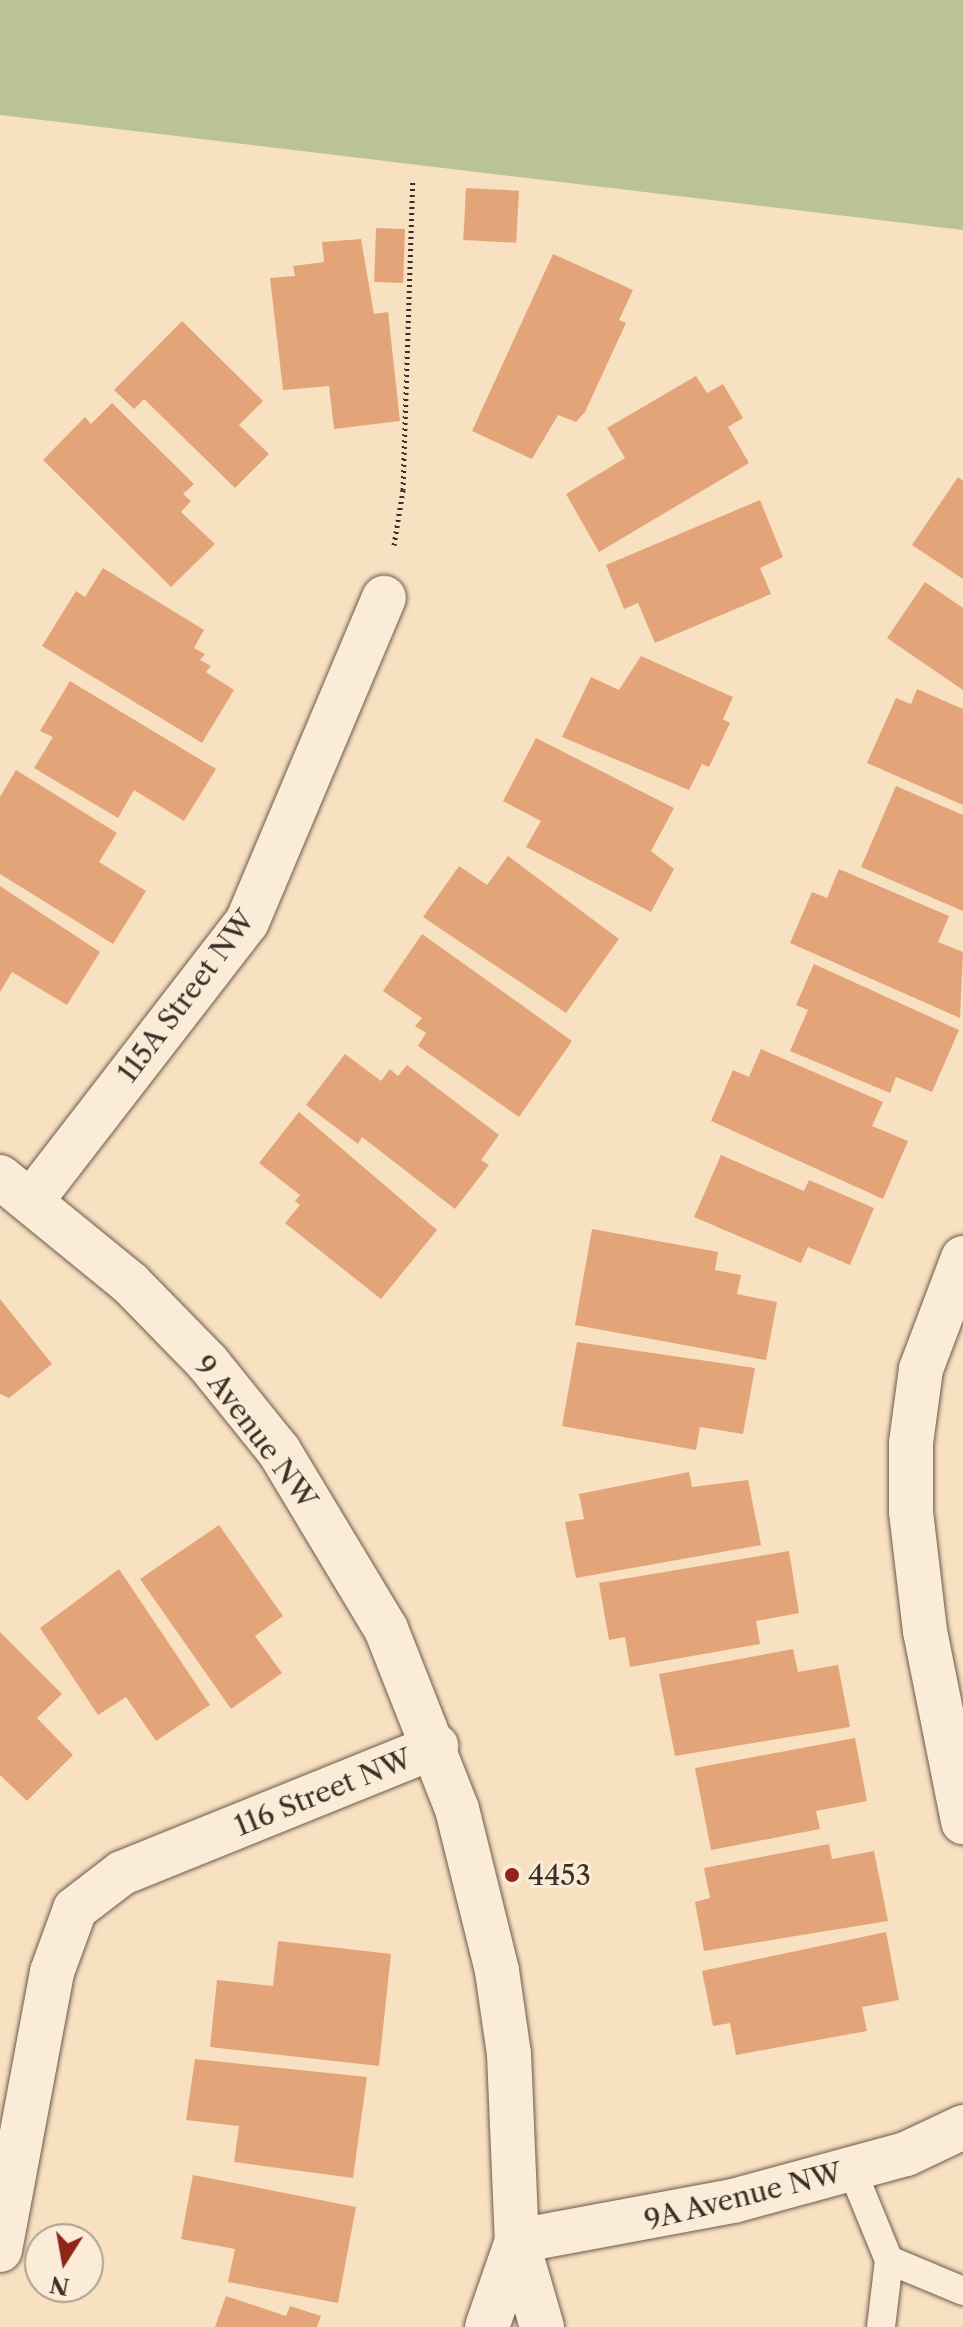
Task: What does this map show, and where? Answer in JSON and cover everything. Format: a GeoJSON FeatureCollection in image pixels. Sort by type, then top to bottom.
{"type":"FeatureCollection","features":[{"type":"Feature","properties":{"kind":"street","name":"115A Street NW"},"geometry":{"type":"LineString","coordinates":[[16,1189],[247,922],[384,598]]}},
{"type":"Feature","properties":{"kind":"street","name":"9 Avenue NW"},"geometry":{"type":"LineString","coordinates":[[16,1189],[130,1283],[208,1363],[279,1451],[386,1629],[436,1746]]}},
{"type":"Feature","properties":{"kind":"street"},"geometry":{"type":"LineString","coordinates":[[963,1258],[921,1369],[911,1443],[911,1512],[925,1631],[963,1822]]}},
{"type":"Feature","properties":{"kind":"street","name":"116 Street NW"},"geometry":{"type":"LineString","coordinates":[[0,2250],[54,1961],[75,1909],[122,1873],[436,1746],[497,1971],[510,2069],[517,2241],[542,2327]]}},
{"type":"Feature","properties":{"kind":"street","name":"9A Avenue NW"},"geometry":{"type":"LineString","coordinates":[[517,2241],[678,2214],[852,2170],[963,2127]]}},
{"type":"Feature","properties":{"kind":"street","name":"116 Street NW"},"geometry":{"type":"LineString","coordinates":[[487,2327],[517,2241]]}},
{"type":"Feature","properties":{"kind":"lane"},"geometry":{"type":"LineString","coordinates":[[852,2170],[889,2260],[881,2327]]}},
{"type":"Feature","properties":{"kind":"lane"},"geometry":{"type":"LineString","coordinates":[[889,2260],[963,2291]]}},
{"type":"Feature","properties":{"kind":"path"},"geometry":{"type":"LineString","coordinates":[[384,598],[403,490],[413,179]]}},
{"type":"Feature","properties":{"kind":"green space"},"geometry":{"type":"Polygon","coordinates":[[[0,0],[963,0],[963,230],[0,115],[0,0]]]}},
{"type":"Feature","properties":{"kind":"building"},"geometry":{"type":"Polygon","coordinates":[[[466,188],[519,191],[516,243],[463,240],[466,188]]]}},
{"type":"Feature","properties":{"kind":"building"},"geometry":{"type":"Polygon","coordinates":[[[376,228],[405,229],[403,283],[374,282],[376,228]]]}},
{"type":"Feature","properties":{"kind":"building"},"geometry":{"type":"Polygon","coordinates":[[[361,239],[374,314],[388,312],[400,421],[334,429],[329,386],[283,390],[270,278],[295,276],[293,266],[324,262],[322,242],[361,239]]]}},
{"type":"Feature","properties":{"kind":"building"},"geometry":{"type":"Polygon","coordinates":[[[553,254],[633,290],[619,320],[626,323],[585,412],[576,422],[558,415],[532,459],[472,431],[553,254]]]}},
{"type":"Feature","properties":{"kind":"building"},"geometry":{"type":"Polygon","coordinates":[[[182,321],[263,401],[239,425],[269,454],[235,488],[144,399],[134,409],[114,390],[182,321]]]}},
{"type":"Feature","properties":{"kind":"building"},"geometry":{"type":"Polygon","coordinates":[[[696,376],[707,393],[723,384],[743,418],[728,427],[749,463],[599,552],[566,494],[625,458],[607,428],[696,376]]]}},
{"type":"Feature","properties":{"kind":"building"},"geometry":{"type":"Polygon","coordinates":[[[112,403],[194,484],[183,494],[191,501],[181,512],[215,544],[171,587],[43,460],[85,417],[91,424],[112,403]]]}},
{"type":"Feature","properties":{"kind":"building"},"geometry":{"type":"Polygon","coordinates":[[[958,477],[963,481],[963,579],[912,545],[958,477]]]}},
{"type":"Feature","properties":{"kind":"building"},"geometry":{"type":"Polygon","coordinates":[[[760,500],[783,557],[760,568],[771,594],[655,643],[638,603],[624,609],[606,565],[760,500]]]}},
{"type":"Feature","properties":{"kind":"building"},"geometry":{"type":"Polygon","coordinates":[[[103,568],[204,630],[194,648],[205,654],[200,660],[211,666],[206,672],[234,690],[202,743],[42,646],[76,591],[85,597],[103,568]]]}},
{"type":"Feature","properties":{"kind":"building"},"geometry":{"type":"Polygon","coordinates":[[[925,582],[963,608],[963,690],[887,638],[925,582]]]}},
{"type":"Feature","properties":{"kind":"building"},"geometry":{"type":"Polygon","coordinates":[[[641,656],[733,697],[723,719],[730,723],[709,767],[702,764],[689,790],[562,737],[591,677],[619,690],[641,656]]]}},
{"type":"Feature","properties":{"kind":"building"},"geometry":{"type":"Polygon","coordinates":[[[70,681],[216,769],[184,821],[134,790],[118,818],[34,768],[53,737],[40,731],[70,681]]]}},
{"type":"Feature","properties":{"kind":"building"},"geometry":{"type":"Polygon","coordinates":[[[917,689],[963,709],[963,805],[867,763],[896,698],[911,704],[917,689]]]}},
{"type":"Feature","properties":{"kind":"building"},"geometry":{"type":"Polygon","coordinates":[[[536,738],[674,808],[651,851],[674,869],[651,912],[526,847],[541,821],[503,801],[536,738]]]}},
{"type":"Feature","properties":{"kind":"building"},"geometry":{"type":"Polygon","coordinates":[[[16,770],[117,833],[99,862],[146,891],[113,944],[0,874],[0,797],[16,770]]]}},
{"type":"Feature","properties":{"kind":"building"},"geometry":{"type":"Polygon","coordinates":[[[896,786],[963,815],[963,911],[861,867],[896,786]]]}},
{"type":"Feature","properties":{"kind":"building"},"geometry":{"type":"Polygon","coordinates":[[[508,856],[619,939],[566,1013],[423,917],[459,866],[487,885],[508,856]]]}},
{"type":"Feature","properties":{"kind":"building"},"geometry":{"type":"Polygon","coordinates":[[[839,869],[949,916],[938,942],[963,952],[960,1018],[790,943],[812,892],[827,898],[839,869]]]}},
{"type":"Feature","properties":{"kind":"building"},"geometry":{"type":"Polygon","coordinates":[[[0,886],[100,952],[67,1005],[12,972],[0,992],[0,886]]]}},
{"type":"Feature","properties":{"kind":"building"},"geometry":{"type":"Polygon","coordinates":[[[422,934],[572,1041],[519,1117],[418,1046],[426,1033],[415,1026],[422,1018],[383,991],[422,934]]]}},
{"type":"Feature","properties":{"kind":"building"},"geometry":{"type":"Polygon","coordinates":[[[814,964],[959,1030],[932,1092],[896,1077],[890,1093],[790,1051],[808,1010],[796,1005],[814,964]]]}},
{"type":"Feature","properties":{"kind":"building"},"geometry":{"type":"Polygon","coordinates":[[[761,1049],[883,1102],[872,1126],[908,1141],[883,1199],[711,1121],[733,1070],[749,1077],[761,1049]]]}},
{"type":"Feature","properties":{"kind":"building"},"geometry":{"type":"Polygon","coordinates":[[[345,1054],[381,1081],[390,1069],[398,1076],[407,1065],[499,1135],[481,1160],[489,1165],[455,1209],[362,1137],[358,1144],[306,1105],[345,1054]]]}},
{"type":"Feature","properties":{"kind":"building"},"geometry":{"type":"Polygon","coordinates":[[[299,1112],[437,1230],[381,1299],[285,1223],[300,1205],[295,1201],[300,1195],[259,1163],[299,1112]]]}},
{"type":"Feature","properties":{"kind":"building"},"geometry":{"type":"Polygon","coordinates":[[[721,1155],[804,1191],[809,1180],[874,1208],[850,1265],[808,1247],[801,1263],[694,1217],[721,1155]]]}},
{"type":"Feature","properties":{"kind":"building"},"geometry":{"type":"Polygon","coordinates":[[[592,1229],[718,1252],[715,1270],[741,1275],[737,1294],[777,1302],[766,1360],[575,1325],[592,1229]]]}},
{"type":"Feature","properties":{"kind":"building"},"geometry":{"type":"Polygon","coordinates":[[[0,1299],[52,1364],[9,1398],[0,1394],[0,1299]]]}},
{"type":"Feature","properties":{"kind":"building"},"geometry":{"type":"Polygon","coordinates":[[[577,1342],[755,1368],[743,1434],[700,1427],[696,1450],[562,1426],[577,1342]]]}},
{"type":"Feature","properties":{"kind":"building"},"geometry":{"type":"Polygon","coordinates":[[[689,1472],[692,1487],[748,1480],[761,1545],[576,1578],[565,1522],[584,1519],[579,1494],[689,1472]]]}},
{"type":"Feature","properties":{"kind":"building"},"geometry":{"type":"Polygon","coordinates":[[[219,1525],[283,1616],[255,1636],[282,1673],[231,1709],[140,1579],[219,1525]]]}},
{"type":"Feature","properties":{"kind":"building"},"geometry":{"type":"Polygon","coordinates":[[[789,1551],[799,1613],[756,1621],[760,1644],[630,1667],[625,1637],[609,1640],[599,1583],[789,1551]]]}},
{"type":"Feature","properties":{"kind":"building"},"geometry":{"type":"Polygon","coordinates":[[[119,1569],[210,1705],[156,1741],[126,1697],[98,1715],[40,1628],[119,1569]]]}},
{"type":"Feature","properties":{"kind":"building"},"geometry":{"type":"Polygon","coordinates":[[[0,1632],[62,1694],[37,1718],[73,1755],[27,1801],[0,1775],[0,1632]]]}},
{"type":"Feature","properties":{"kind":"building"},"geometry":{"type":"Polygon","coordinates":[[[793,1649],[798,1672],[838,1665],[850,1727],[675,1756],[659,1674],[793,1649]]]}},
{"type":"Feature","properties":{"kind":"building"},"geometry":{"type":"Polygon","coordinates":[[[855,1738],[867,1801],[816,1811],[820,1829],[711,1850],[695,1768],[855,1738]]]}},
{"type":"Feature","properties":{"kind":"building"},"geometry":{"type":"Polygon","coordinates":[[[829,1844],[832,1859],[874,1851],[888,1921],[704,1951],[695,1902],[710,1898],[704,1868],[829,1844]]]}},
{"type":"Feature","properties":{"kind":"building"},"geometry":{"type":"Polygon","coordinates":[[[886,1932],[899,2000],[862,2007],[867,2031],[736,2055],[730,2023],[713,2026],[702,1971],[886,1932]]]}},
{"type":"Feature","properties":{"kind":"building"},"geometry":{"type":"Polygon","coordinates":[[[278,1941],[391,1954],[379,2066],[210,2047],[217,1980],[273,1986],[278,1941]]]}},
{"type":"Feature","properties":{"kind":"building"},"geometry":{"type":"Polygon","coordinates":[[[195,2059],[367,2077],[353,2178],[234,2162],[239,2126],[186,2120],[195,2059]]]}},
{"type":"Feature","properties":{"kind":"building"},"geometry":{"type":"Polygon","coordinates":[[[193,2175],[356,2207],[338,2303],[228,2282],[235,2249],[181,2239],[193,2175]]]}},
{"type":"Feature","properties":{"kind":"building"},"geometry":{"type":"Polygon","coordinates":[[[226,2296],[286,2316],[290,2306],[321,2316],[317,2327],[215,2327],[226,2296]]]}},
{"type":"Feature","properties":{"kind":"place","name":"4453"},"geometry":{"type":"Point","coordinates":[512,1875]}}]}
